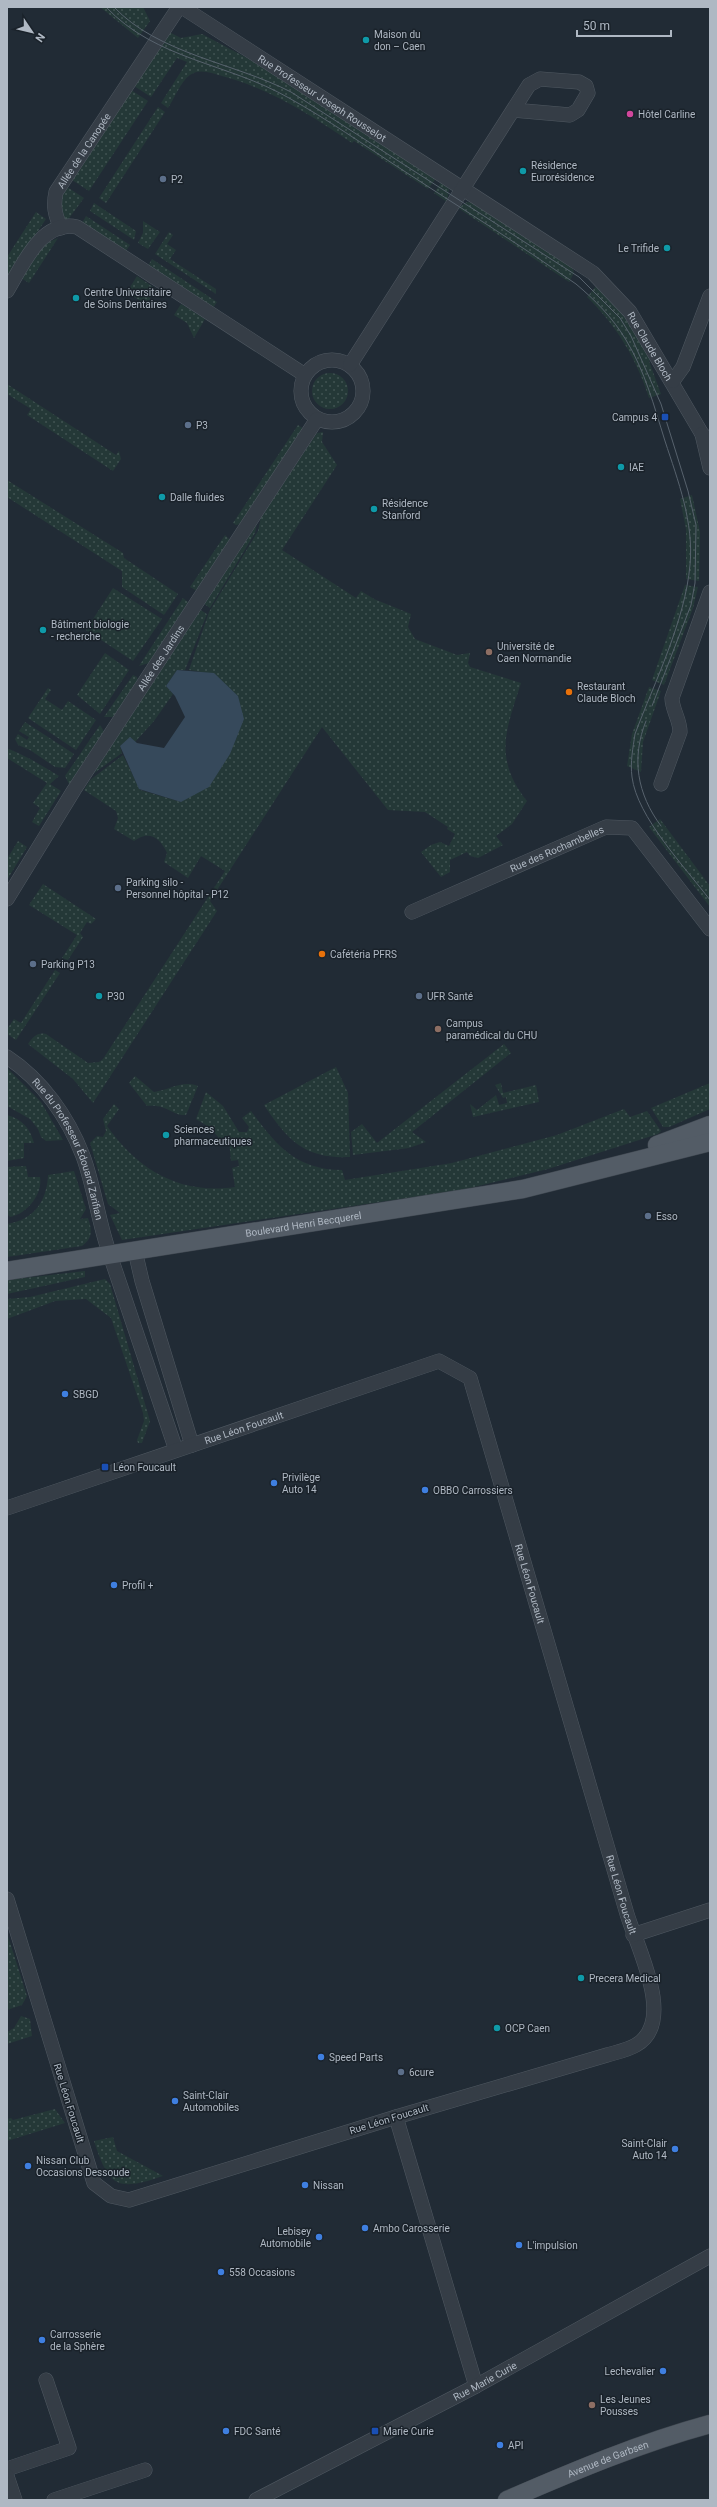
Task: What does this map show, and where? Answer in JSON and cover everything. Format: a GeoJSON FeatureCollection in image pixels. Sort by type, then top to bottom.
{"type":"FeatureCollection","features":[{"type":"Feature","properties":{"kind":"main road","name":"Boulevard Henri Becquerel"},"geometry":{"type":"LineString","coordinates":[[597,1170],[622,1156],[710,1125]]}},
{"type":"Feature","properties":{"kind":"main road","name":"Boulevard Henri Becquerel"},"geometry":{"type":"LineString","coordinates":[[7,1271],[494,1194],[597,1170],[617,1167],[710,1142]]}},
{"type":"Feature","properties":{"kind":"main road","name":"Avenue de Garbsen"},"geometry":{"type":"LineString","coordinates":[[507,2500],[591,2463],[672,2434],[710,2424]]}},
{"type":"Feature","properties":{"kind":"street","name":"Rue Professeur Joseph Rousselot"},"geometry":{"type":"LineString","coordinates":[[181,7],[586,268]]}},
{"type":"Feature","properties":{"kind":"street","name":"Allée de la Canopée"},"geometry":{"type":"LineString","coordinates":[[61,228],[56,218],[54,205],[56,192],[181,7]]}},
{"type":"Feature","properties":{"kind":"street"},"geometry":{"type":"LineString","coordinates":[[350,365],[463,188],[529,85],[540,79],[579,82],[586,86],[588,93],[578,110],[570,115],[513,110]]}},
{"type":"Feature","properties":{"kind":"street"},"geometry":{"type":"LineString","coordinates":[[7,291],[43,236],[61,228],[73,226],[83,230],[305,375]]}},
{"type":"Feature","properties":{"kind":"street","name":"Rue Claude Bloch"},"geometry":{"type":"LineString","coordinates":[[586,268],[630,312],[706,437],[710,468]]}},
{"type":"Feature","properties":{"kind":"street"},"geometry":{"type":"LineString","coordinates":[[672,381],[683,367],[710,296]]}},
{"type":"Feature","properties":{"kind":"street"},"geometry":{"type":"LineString","coordinates":[[330,360],[350,365],[356,372],[363,388],[358,406],[348,417],[341,420],[333,422],[317,419],[304,404],[301,395],[305,375],[311,367],[330,360]]}},
{"type":"Feature","properties":{"kind":"street","name":"Allée des Jardins"},"geometry":{"type":"LineString","coordinates":[[7,899],[74,790],[317,419]]}},
{"type":"Feature","properties":{"kind":"street"},"geometry":{"type":"LineString","coordinates":[[661,784],[680,732],[680,725],[674,710],[672,698],[710,592]]}},
{"type":"Feature","properties":{"kind":"street","name":"Rue des Rochambelles"},"geometry":{"type":"LineString","coordinates":[[412,912],[606,827],[632,828],[710,929]]}},
{"type":"Feature","properties":{"kind":"street","name":"Rue du Professeur Édouard Zarifian"},"geometry":{"type":"LineString","coordinates":[[7,1056],[24,1069],[43,1087],[70,1128],[83,1157],[110,1255],[176,1450]]}},
{"type":"Feature","properties":{"kind":"street"},"geometry":{"type":"LineString","coordinates":[[135,1251],[142,1281],[192,1445]]}},
{"type":"Feature","properties":{"kind":"street","name":"Rue Léon Foucault"},"geometry":{"type":"LineString","coordinates":[[7,1508],[440,1360],[470,1378],[633,1935],[650,1980],[655,2007],[651,2028],[637,2044],[128,2200],[111,2196],[94,2182],[7,1899]]}},
{"type":"Feature","properties":{"kind":"street"},"geometry":{"type":"LineString","coordinates":[[633,1935],[710,1910]]}},
{"type":"Feature","properties":{"kind":"street"},"geometry":{"type":"LineString","coordinates":[[396,2117],[476,2386]]}},
{"type":"Feature","properties":{"kind":"street","name":"Rue Marie Curie"},"geometry":{"type":"LineString","coordinates":[[256,2500],[270,2497],[476,2386],[710,2256]]}},
{"type":"Feature","properties":{"kind":"street"},"geometry":{"type":"LineString","coordinates":[[7,2469],[69,2448],[46,2380]]}},
{"type":"Feature","properties":{"kind":"street"},"geometry":{"type":"LineString","coordinates":[[54,2500],[145,2470]]}},
{"type":"Feature","properties":{"kind":"street"},"geometry":{"type":"LineString","coordinates":[[7,2476],[15,2500]]}},
{"type":"Feature","properties":{"kind":"green space"},"geometry":{"type":"Polygon","coordinates":[[[100,7],[143,7],[150,21],[138,38],[100,7]]]}},
{"type":"Feature","properties":{"kind":"green space"},"geometry":{"type":"Polygon","coordinates":[[[167,31],[181,38],[202,34],[247,58],[437,177],[428,189],[354,141],[352,143],[305,112],[273,95],[240,81],[210,73],[202,71],[190,75],[181,86],[168,108],[161,103],[187,62],[177,58],[151,97],[131,84],[167,31]]]}},
{"type":"Feature","properties":{"kind":"green space"},"geometry":{"type":"Polygon","coordinates":[[[128,88],[148,101],[89,191],[69,178],[128,88]]]}},
{"type":"Feature","properties":{"kind":"green space"},"geometry":{"type":"Polygon","coordinates":[[[158,107],[165,112],[106,203],[99,198],[158,107]]]}},
{"type":"Feature","properties":{"kind":"green space"},"geometry":{"type":"Polygon","coordinates":[[[442,181],[449,189],[447,202],[434,193],[442,181]]]}},
{"type":"Feature","properties":{"kind":"green space"},"geometry":{"type":"Polygon","coordinates":[[[64,185],[84,198],[67,221],[64,219],[58,198],[64,185]]]}},
{"type":"Feature","properties":{"kind":"green space"},"geometry":{"type":"Polygon","coordinates":[[[467,202],[474,203],[572,267],[574,273],[569,282],[458,208],[467,202]]]}},
{"type":"Feature","properties":{"kind":"green space"},"geometry":{"type":"Polygon","coordinates":[[[94,203],[136,231],[134,240],[90,211],[94,203]]]}},
{"type":"Feature","properties":{"kind":"green space"},"geometry":{"type":"Polygon","coordinates":[[[36,212],[46,219],[7,278],[7,257],[36,212]]]}},
{"type":"Feature","properties":{"kind":"green space"},"geometry":{"type":"Polygon","coordinates":[[[86,216],[130,245],[125,252],[82,223],[86,216]]]}},
{"type":"Feature","properties":{"kind":"green space"},"geometry":{"type":"Polygon","coordinates":[[[143,221],[160,232],[148,249],[138,243],[143,233],[143,221]]]}},
{"type":"Feature","properties":{"kind":"green space"},"geometry":{"type":"Polygon","coordinates":[[[169,232],[173,235],[167,244],[176,250],[170,259],[216,289],[216,294],[155,254],[169,232]]]}},
{"type":"Feature","properties":{"kind":"green space"},"geometry":{"type":"Polygon","coordinates":[[[58,238],[29,283],[21,278],[44,244],[58,238]]]}},
{"type":"Feature","properties":{"kind":"green space"},"geometry":{"type":"Polygon","coordinates":[[[152,259],[217,302],[213,308],[148,266],[152,259]]]}},
{"type":"Feature","properties":{"kind":"green space"},"geometry":{"type":"Polygon","coordinates":[[[137,276],[156,289],[146,305],[127,292],[137,276]]]}},
{"type":"Feature","properties":{"kind":"green space"},"geometry":{"type":"Polygon","coordinates":[[[597,285],[632,325],[652,360],[649,361],[661,394],[649,398],[632,356],[607,319],[587,297],[597,285]]]}},
{"type":"Feature","properties":{"kind":"green space"},"geometry":{"type":"Polygon","coordinates":[[[181,304],[205,319],[194,338],[187,323],[174,315],[181,304]]]}},
{"type":"Feature","properties":{"kind":"green space"},"geometry":{"type":"Polygon","coordinates":[[[333,373],[343,378],[347,384],[347,398],[343,404],[337,408],[327,409],[317,404],[313,398],[312,388],[317,378],[323,374],[333,373]]]}},
{"type":"Feature","properties":{"kind":"green space"},"geometry":{"type":"Polygon","coordinates":[[[7,384],[116,455],[119,451],[121,459],[113,471],[27,415],[31,409],[7,394],[7,384]]]}},
{"type":"Feature","properties":{"kind":"green space"},"geometry":{"type":"Polygon","coordinates":[[[298,425],[304,429],[241,524],[236,525],[233,523],[298,425]]]}},
{"type":"Feature","properties":{"kind":"green space"},"geometry":{"type":"Polygon","coordinates":[[[323,432],[322,442],[337,465],[282,550],[356,598],[361,591],[374,599],[411,614],[408,627],[415,639],[457,655],[470,653],[468,663],[470,667],[521,683],[507,730],[506,757],[516,786],[527,801],[512,824],[496,836],[503,845],[478,858],[470,856],[467,852],[450,860],[450,872],[441,877],[421,852],[431,845],[440,842],[449,846],[455,834],[447,829],[448,827],[425,812],[388,810],[322,727],[210,901],[217,911],[93,1103],[73,1079],[28,1044],[36,1036],[46,1034],[88,1063],[99,1062],[103,1059],[225,871],[201,856],[188,878],[164,862],[167,853],[161,843],[154,837],[144,836],[134,841],[114,829],[118,818],[116,811],[84,790],[90,780],[123,755],[140,790],[181,802],[214,674],[189,670],[209,612],[258,531],[261,517],[317,433],[323,432]]]}},
{"type":"Feature","properties":{"kind":"green space"},"geometry":{"type":"Polygon","coordinates":[[[7,480],[123,553],[124,558],[178,594],[164,615],[122,587],[122,571],[7,497],[7,480]]]}},
{"type":"Feature","properties":{"kind":"green space"},"geometry":{"type":"Polygon","coordinates":[[[692,495],[700,532],[699,581],[686,579],[686,529],[680,499],[692,495]]]}},
{"type":"Feature","properties":{"kind":"green space"},"geometry":{"type":"Polygon","coordinates":[[[257,523],[255,533],[210,608],[203,603],[257,523]]]}},
{"type":"Feature","properties":{"kind":"green space"},"geometry":{"type":"Polygon","coordinates":[[[225,535],[229,539],[229,543],[197,591],[190,587],[225,535]]]}},
{"type":"Feature","properties":{"kind":"green space"},"geometry":{"type":"Polygon","coordinates":[[[685,585],[698,587],[693,608],[664,685],[652,680],[685,585]]]}},
{"type":"Feature","properties":{"kind":"green space"},"geometry":{"type":"Polygon","coordinates":[[[113,588],[162,619],[133,661],[86,630],[113,588]]]}},
{"type":"Feature","properties":{"kind":"green space"},"geometry":{"type":"Polygon","coordinates":[[[183,598],[189,603],[149,663],[139,666],[183,598]]]}},
{"type":"Feature","properties":{"kind":"green space"},"geometry":{"type":"Polygon","coordinates":[[[199,609],[207,614],[185,670],[177,670],[166,686],[173,694],[154,721],[135,742],[130,738],[120,746],[122,753],[90,776],[199,609]]]}},
{"type":"Feature","properties":{"kind":"green space"},"geometry":{"type":"Polygon","coordinates":[[[105,653],[129,670],[100,714],[77,695],[105,653]]]}},
{"type":"Feature","properties":{"kind":"green space"},"geometry":{"type":"Polygon","coordinates":[[[133,675],[137,677],[138,682],[114,717],[104,717],[133,675]]]}},
{"type":"Feature","properties":{"kind":"green space"},"geometry":{"type":"Polygon","coordinates":[[[649,687],[661,691],[643,742],[641,772],[627,766],[632,734],[649,687]]]}},
{"type":"Feature","properties":{"kind":"green space"},"geometry":{"type":"Polygon","coordinates":[[[48,688],[51,690],[45,699],[62,710],[68,701],[96,720],[76,750],[28,718],[48,688]]]}},
{"type":"Feature","properties":{"kind":"green space"},"geometry":{"type":"Polygon","coordinates":[[[25,722],[74,754],[65,768],[55,767],[30,750],[18,745],[15,739],[18,734],[27,740],[29,737],[19,731],[25,722]]]}},
{"type":"Feature","properties":{"kind":"green space"},"geometry":{"type":"Polygon","coordinates":[[[100,725],[105,733],[70,786],[65,776],[100,725]]]}},
{"type":"Feature","properties":{"kind":"green space"},"geometry":{"type":"Polygon","coordinates":[[[9,749],[34,761],[59,776],[50,784],[61,791],[39,826],[32,822],[40,808],[33,803],[47,783],[7,758],[7,750],[9,749]]]}},
{"type":"Feature","properties":{"kind":"green space"},"geometry":{"type":"Polygon","coordinates":[[[660,819],[710,886],[710,907],[649,827],[660,819]]]}},
{"type":"Feature","properties":{"kind":"green space"},"geometry":{"type":"Polygon","coordinates":[[[18,841],[27,847],[7,880],[7,859],[18,841]]]}},
{"type":"Feature","properties":{"kind":"green space"},"geometry":{"type":"Polygon","coordinates":[[[43,884],[96,919],[91,924],[87,922],[80,933],[83,937],[68,960],[62,958],[77,935],[29,905],[43,884]]]}},
{"type":"Feature","properties":{"kind":"green space"},"geometry":{"type":"Polygon","coordinates":[[[55,970],[60,973],[16,1040],[7,1034],[7,1029],[14,1019],[21,1023],[55,970]]]}},
{"type":"Feature","properties":{"kind":"green space"},"geometry":{"type":"Polygon","coordinates":[[[504,1044],[511,1053],[412,1132],[426,1142],[409,1148],[353,1155],[351,1132],[362,1124],[377,1143],[504,1044]]]}},
{"type":"Feature","properties":{"kind":"green space"},"geometry":{"type":"Polygon","coordinates":[[[336,1067],[348,1093],[350,1157],[321,1155],[309,1151],[299,1145],[281,1129],[264,1105],[336,1067]]]}},
{"type":"Feature","properties":{"kind":"green space"},"geometry":{"type":"Polygon","coordinates":[[[7,1068],[41,1102],[63,1140],[46,1141],[41,1137],[38,1129],[30,1119],[7,1106],[7,1068]]]}},
{"type":"Feature","properties":{"kind":"green space"},"geometry":{"type":"Polygon","coordinates":[[[135,1076],[154,1092],[187,1084],[198,1086],[186,1115],[177,1114],[165,1108],[147,1106],[129,1083],[135,1076]]]}},
{"type":"Feature","properties":{"kind":"green space"},"geometry":{"type":"Polygon","coordinates":[[[501,1083],[503,1093],[536,1085],[539,1102],[473,1117],[470,1104],[477,1110],[496,1095],[499,1105],[507,1103],[506,1097],[503,1098],[495,1085],[501,1083]]]}},
{"type":"Feature","properties":{"kind":"green space"},"geometry":{"type":"Polygon","coordinates":[[[710,1083],[710,1109],[669,1127],[663,1127],[651,1108],[710,1083]]]}},
{"type":"Feature","properties":{"kind":"green space"},"geometry":{"type":"Polygon","coordinates":[[[206,1092],[223,1106],[239,1132],[247,1132],[249,1127],[242,1118],[251,1111],[269,1135],[289,1153],[312,1166],[342,1170],[345,1180],[452,1163],[557,1135],[624,1109],[630,1117],[647,1111],[661,1131],[658,1134],[548,1169],[462,1190],[122,1240],[110,1215],[120,1213],[108,1204],[90,1143],[97,1136],[103,1137],[106,1131],[103,1119],[114,1104],[119,1109],[107,1126],[119,1142],[132,1155],[147,1167],[162,1176],[179,1183],[196,1187],[235,1187],[232,1168],[239,1166],[238,1160],[231,1161],[229,1140],[222,1141],[209,1127],[196,1119],[206,1092]]]}},
{"type":"Feature","properties":{"kind":"green space"},"geometry":{"type":"Polygon","coordinates":[[[7,1115],[17,1119],[25,1125],[34,1143],[24,1143],[24,1158],[7,1161],[7,1115]]]}},
{"type":"Feature","properties":{"kind":"green space"},"geometry":{"type":"Polygon","coordinates":[[[26,1166],[28,1177],[40,1177],[39,1190],[28,1208],[10,1217],[7,1214],[7,1167],[26,1166]]]}},
{"type":"Feature","properties":{"kind":"green space"},"geometry":{"type":"Polygon","coordinates":[[[74,1171],[86,1209],[80,1219],[88,1218],[90,1226],[91,1234],[86,1243],[82,1246],[7,1257],[7,1224],[16,1222],[32,1214],[42,1201],[48,1175],[74,1171]]]}},
{"type":"Feature","properties":{"kind":"green space"},"geometry":{"type":"Polygon","coordinates":[[[85,1271],[85,1277],[7,1294],[7,1280],[85,1271]]]}},
{"type":"Feature","properties":{"kind":"green space"},"geometry":{"type":"Polygon","coordinates":[[[105,1279],[110,1284],[150,1421],[142,1443],[138,1443],[137,1440],[144,1421],[143,1413],[111,1318],[86,1299],[55,1301],[7,1319],[7,1299],[30,1297],[105,1279]]]}},
{"type":"Feature","properties":{"kind":"green space"},"geometry":{"type":"Polygon","coordinates":[[[7,1933],[27,1996],[22,2005],[7,2010],[7,1933]]]}},
{"type":"Feature","properties":{"kind":"green space"},"geometry":{"type":"Polygon","coordinates":[[[21,2016],[30,2019],[32,2036],[7,2044],[7,2032],[14,2028],[21,2016]]]}},
{"type":"Feature","properties":{"kind":"green space"},"geometry":{"type":"Polygon","coordinates":[[[55,2109],[65,2123],[7,2141],[7,2119],[11,2118],[13,2120],[55,2109]]]}},
{"type":"Feature","properties":{"kind":"green space"},"geometry":{"type":"Polygon","coordinates":[[[113,2137],[117,2151],[163,2176],[135,2184],[117,2182],[110,2177],[99,2156],[94,2141],[113,2137]]]}},
{"type":"Feature","properties":{"kind":"water"},"geometry":{"type":"Polygon","coordinates":[[[177,670],[214,673],[238,696],[244,719],[230,754],[209,787],[181,802],[139,789],[120,746],[130,737],[137,743],[164,748],[185,717],[175,696],[166,686],[177,670]]]}},
{"type":"Feature","properties":{"kind":"tram line"},"geometry":{"type":"LineString","coordinates":[[106,7],[126,25],[147,39],[170,50],[266,86],[331,123],[576,284],[590,296],[621,332],[639,364],[653,402],[684,502],[690,533],[691,549],[687,586],[682,608],[668,651],[635,734],[631,771],[636,792],[652,825],[710,900]]}},
{"type":"Feature","properties":{"kind":"tram line"},"geometry":{"type":"LineString","coordinates":[[114,7],[132,23],[152,36],[175,47],[246,73],[291,92],[579,277],[620,318],[631,336],[661,404],[688,491],[696,525],[695,583],[691,605],[652,706]]}},
{"type":"Feature","properties":{"kind":"tram line"},"geometry":{"type":"LineString","coordinates":[[646,721],[641,735],[639,749],[639,775],[646,801],[661,826]]}},
{"type":"Feature","properties":{"kind":"place","name":"Maison du don – Caen"},"geometry":{"type":"Point","coordinates":[366,40]}},
{"type":"Feature","properties":{"kind":"place","name":"Hôtel Carline"},"geometry":{"type":"Point","coordinates":[630,114]}},
{"type":"Feature","properties":{"kind":"place","name":"Résidence Eurorésidence"},"geometry":{"type":"Point","coordinates":[523,171]}},
{"type":"Feature","properties":{"kind":"place","name":"P2"},"geometry":{"type":"Point","coordinates":[163,179]}},
{"type":"Feature","properties":{"kind":"place","name":"Le Trifide"},"geometry":{"type":"Point","coordinates":[667,248]}},
{"type":"Feature","properties":{"kind":"place","name":"Centre Universitaire de Soins Dentaires"},"geometry":{"type":"Point","coordinates":[76,298]}},
{"type":"Feature","properties":{"kind":"place","name":"Campus 4"},"geometry":{"type":"Point","coordinates":[665,417]}},
{"type":"Feature","properties":{"kind":"place","name":"P3"},"geometry":{"type":"Point","coordinates":[188,425]}},
{"type":"Feature","properties":{"kind":"place","name":"IAE"},"geometry":{"type":"Point","coordinates":[621,467]}},
{"type":"Feature","properties":{"kind":"place","name":"Dalle fluides"},"geometry":{"type":"Point","coordinates":[162,497]}},
{"type":"Feature","properties":{"kind":"place","name":"Résidence Stanford"},"geometry":{"type":"Point","coordinates":[374,509]}},
{"type":"Feature","properties":{"kind":"place","name":"Bâtiment biologie - recherche"},"geometry":{"type":"Point","coordinates":[43,630]}},
{"type":"Feature","properties":{"kind":"place","name":"Université de Caen Normandie"},"geometry":{"type":"Point","coordinates":[489,652]}},
{"type":"Feature","properties":{"kind":"place","name":"Restaurant Claude Bloch"},"geometry":{"type":"Point","coordinates":[569,692]}},
{"type":"Feature","properties":{"kind":"place","name":"Parking silo - Personnel hôpital - P12"},"geometry":{"type":"Point","coordinates":[118,888]}},
{"type":"Feature","properties":{"kind":"place","name":"Cafétéria PFRS"},"geometry":{"type":"Point","coordinates":[322,954]}},
{"type":"Feature","properties":{"kind":"place","name":"Parking P13"},"geometry":{"type":"Point","coordinates":[33,964]}},
{"type":"Feature","properties":{"kind":"place","name":"P30"},"geometry":{"type":"Point","coordinates":[99,996]}},
{"type":"Feature","properties":{"kind":"place","name":"UFR Santé"},"geometry":{"type":"Point","coordinates":[419,996]}},
{"type":"Feature","properties":{"kind":"place","name":"Campus paramédical du CHU"},"geometry":{"type":"Point","coordinates":[438,1029]}},
{"type":"Feature","properties":{"kind":"place","name":"Sciences pharmaceutiques"},"geometry":{"type":"Point","coordinates":[166,1135]}},
{"type":"Feature","properties":{"kind":"place","name":"Esso"},"geometry":{"type":"Point","coordinates":[648,1216]}},
{"type":"Feature","properties":{"kind":"place","name":"SBGD"},"geometry":{"type":"Point","coordinates":[65,1394]}},
{"type":"Feature","properties":{"kind":"place","name":"Léon Foucault"},"geometry":{"type":"Point","coordinates":[105,1467]}},
{"type":"Feature","properties":{"kind":"place","name":"Privilège Auto 14"},"geometry":{"type":"Point","coordinates":[274,1483]}},
{"type":"Feature","properties":{"kind":"place","name":"OBBO Carrossiers"},"geometry":{"type":"Point","coordinates":[425,1490]}},
{"type":"Feature","properties":{"kind":"place","name":"Profil +"},"geometry":{"type":"Point","coordinates":[114,1585]}},
{"type":"Feature","properties":{"kind":"place","name":"Precera Medical"},"geometry":{"type":"Point","coordinates":[581,1978]}},
{"type":"Feature","properties":{"kind":"place","name":"OCP Caen"},"geometry":{"type":"Point","coordinates":[497,2028]}},
{"type":"Feature","properties":{"kind":"place","name":"Speed Parts"},"geometry":{"type":"Point","coordinates":[321,2057]}},
{"type":"Feature","properties":{"kind":"place","name":"6cure"},"geometry":{"type":"Point","coordinates":[401,2072]}},
{"type":"Feature","properties":{"kind":"place","name":"Saint-Clair Automobiles"},"geometry":{"type":"Point","coordinates":[175,2101]}},
{"type":"Feature","properties":{"kind":"place","name":"Saint-Clair Auto 14"},"geometry":{"type":"Point","coordinates":[675,2149]}},
{"type":"Feature","properties":{"kind":"place","name":"Nissan Club Occasions Dessoude"},"geometry":{"type":"Point","coordinates":[28,2166]}},
{"type":"Feature","properties":{"kind":"place","name":"Nissan"},"geometry":{"type":"Point","coordinates":[305,2185]}},
{"type":"Feature","properties":{"kind":"place","name":"Ambo Carosserie"},"geometry":{"type":"Point","coordinates":[365,2228]}},
{"type":"Feature","properties":{"kind":"place","name":"Lebisey Automobile"},"geometry":{"type":"Point","coordinates":[319,2237]}},
{"type":"Feature","properties":{"kind":"place","name":"L'impulsion"},"geometry":{"type":"Point","coordinates":[519,2245]}},
{"type":"Feature","properties":{"kind":"place","name":"558 Occasions"},"geometry":{"type":"Point","coordinates":[221,2272]}},
{"type":"Feature","properties":{"kind":"place","name":"Carrosserie de la Sphère"},"geometry":{"type":"Point","coordinates":[42,2340]}},
{"type":"Feature","properties":{"kind":"place","name":"Lechevalier"},"geometry":{"type":"Point","coordinates":[663,2371]}},
{"type":"Feature","properties":{"kind":"place","name":"Les Jeunes Pousses"},"geometry":{"type":"Point","coordinates":[592,2405]}},
{"type":"Feature","properties":{"kind":"place","name":"FDC Santé"},"geometry":{"type":"Point","coordinates":[226,2431]}},
{"type":"Feature","properties":{"kind":"place","name":"Marie Curie"},"geometry":{"type":"Point","coordinates":[375,2431]}},
{"type":"Feature","properties":{"kind":"place","name":"API"},"geometry":{"type":"Point","coordinates":[500,2445]}}]}
